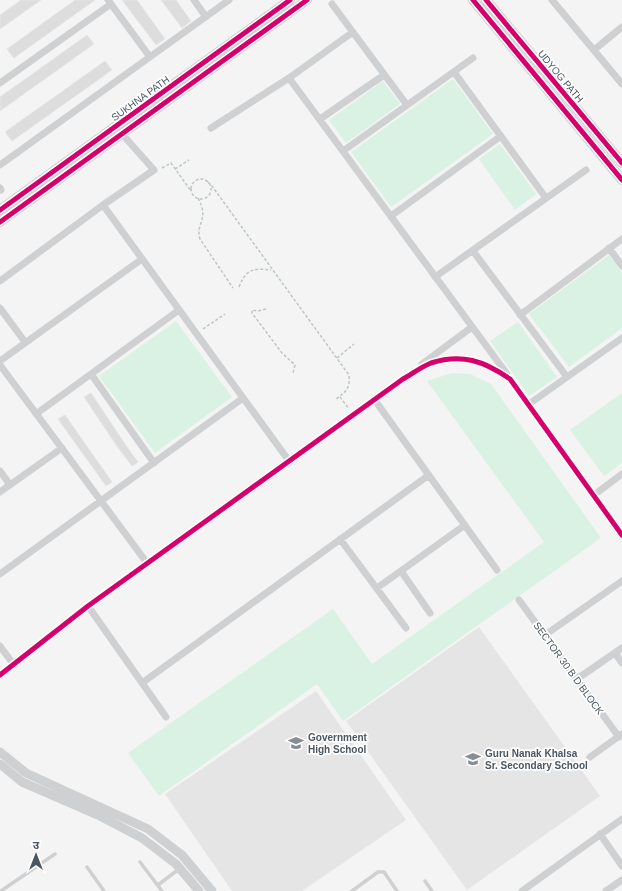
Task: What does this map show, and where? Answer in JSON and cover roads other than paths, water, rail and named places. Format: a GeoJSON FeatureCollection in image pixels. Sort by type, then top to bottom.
{"type":"FeatureCollection","features":[{"type":"Feature","properties":{"kind":"main road","name":"SUKHNA PATH"},"geometry":{"type":"LineString","coordinates":[[0,210],[290,0]]}},
{"type":"Feature","properties":{"kind":"main road","name":"SUKHNA PATH"},"geometry":{"type":"LineString","coordinates":[[0,222],[306,0]]}},
{"type":"Feature","properties":{"kind":"main road","name":"UDYOG PATH"},"geometry":{"type":"LineString","coordinates":[[473,0],[622,180]]}},
{"type":"Feature","properties":{"kind":"main road","name":"UDYOG PATH"},"geometry":{"type":"LineString","coordinates":[[486,0],[622,163]]}},
{"type":"Feature","properties":{"kind":"street"},"geometry":{"type":"LineString","coordinates":[[194,0],[206,17]]}},
{"type":"Feature","properties":{"kind":"street"},"geometry":{"type":"LineString","coordinates":[[0,165],[229,0]]}},
{"type":"Feature","properties":{"kind":"street"},"geometry":{"type":"LineString","coordinates":[[552,0],[622,84]]}},
{"type":"Feature","properties":{"kind":"street"},"geometry":{"type":"LineString","coordinates":[[0,83],[109,2],[150,57]]}},
{"type":"Feature","properties":{"kind":"street"},"geometry":{"type":"LineString","coordinates":[[332,4],[407,106]]}},
{"type":"Feature","properties":{"kind":"street"},"geometry":{"type":"LineString","coordinates":[[594,50],[622,28]]}},
{"type":"Feature","properties":{"kind":"street"},"geometry":{"type":"LineString","coordinates":[[211,128],[289,78],[353,32]]}},
{"type":"Feature","properties":{"kind":"street"},"geometry":{"type":"LineString","coordinates":[[343,152],[473,58]]}},
{"type":"Feature","properties":{"kind":"street"},"geometry":{"type":"LineString","coordinates":[[454,72],[546,198]]}},
{"type":"Feature","properties":{"kind":"street"},"geometry":{"type":"LineString","coordinates":[[320,119],[384,75]]}},
{"type":"Feature","properties":{"kind":"street"},"geometry":{"type":"LineString","coordinates":[[289,78],[529,404],[622,535]]}},
{"type":"Feature","properties":{"kind":"street"},"geometry":{"type":"LineString","coordinates":[[0,281],[103,205],[154,170],[122,134]]}},
{"type":"Feature","properties":{"kind":"street"},"geometry":{"type":"LineString","coordinates":[[391,216],[501,136]]}},
{"type":"Feature","properties":{"kind":"street"},"geometry":{"type":"LineString","coordinates":[[435,277],[586,170]]}},
{"type":"Feature","properties":{"kind":"street"},"geometry":{"type":"LineString","coordinates":[[103,205],[288,461]]}},
{"type":"Feature","properties":{"kind":"street"},"geometry":{"type":"LineString","coordinates":[[520,314],[622,239]]}},
{"type":"Feature","properties":{"kind":"street"},"geometry":{"type":"LineString","coordinates":[[609,248],[622,266]]}},
{"type":"Feature","properties":{"kind":"street"},"geometry":{"type":"LineString","coordinates":[[472,251],[567,377]]}},
{"type":"Feature","properties":{"kind":"street"},"geometry":{"type":"LineString","coordinates":[[0,361],[142,259]]}},
{"type":"Feature","properties":{"kind":"street"},"geometry":{"type":"LineString","coordinates":[[0,308],[25,342]]}},
{"type":"Feature","properties":{"kind":"street"},"geometry":{"type":"LineString","coordinates":[[36,414],[179,310]]}},
{"type":"Feature","properties":{"kind":"street"},"geometry":{"type":"LineString","coordinates":[[0,675],[88,606],[353,415],[472,327]]}},
{"type":"Feature","properties":{"kind":"street"},"geometry":{"type":"LineString","coordinates":[[529,404],[622,338]]}},
{"type":"Feature","properties":{"kind":"street"},"geometry":{"type":"LineString","coordinates":[[403,378],[430,364],[454,358],[476,360],[494,368],[510,379]]}},
{"type":"Feature","properties":{"kind":"street"},"geometry":{"type":"LineString","coordinates":[[0,365],[147,563]]}},
{"type":"Feature","properties":{"kind":"street"},"geometry":{"type":"LineString","coordinates":[[91,374],[154,462]]}},
{"type":"Feature","properties":{"kind":"street"},"geometry":{"type":"LineString","coordinates":[[0,574],[243,398]]}},
{"type":"Feature","properties":{"kind":"street"},"geometry":{"type":"LineString","coordinates":[[374,399],[497,570]]}},
{"type":"Feature","properties":{"kind":"street"},"geometry":{"type":"LineString","coordinates":[[0,492],[62,448]]}},
{"type":"Feature","properties":{"kind":"street"},"geometry":{"type":"LineString","coordinates":[[0,471],[10,485]]}},
{"type":"Feature","properties":{"kind":"street"},"geometry":{"type":"LineString","coordinates":[[594,495],[622,474]]}},
{"type":"Feature","properties":{"kind":"street"},"geometry":{"type":"LineString","coordinates":[[142,683],[429,475]]}},
{"type":"Feature","properties":{"kind":"street"},"geometry":{"type":"LineString","coordinates":[[377,588],[465,525]]}},
{"type":"Feature","properties":{"kind":"street"},"geometry":{"type":"LineString","coordinates":[[340,539],[406,628]]}},
{"type":"Feature","properties":{"kind":"street"},"geometry":{"type":"LineString","coordinates":[[401,571],[430,613]]}},
{"type":"Feature","properties":{"kind":"street"},"geometry":{"type":"LineString","coordinates":[[545,635],[622,580]]}},
{"type":"Feature","properties":{"kind":"street","name":"SECTOR 30 B D BLOCK"},"geometry":{"type":"LineString","coordinates":[[519,600],[620,735]]}},
{"type":"Feature","properties":{"kind":"street"},"geometry":{"type":"LineString","coordinates":[[88,606],[166,717]]}},
{"type":"Feature","properties":{"kind":"street"},"geometry":{"type":"LineString","coordinates":[[0,646],[14,665]]}},
{"type":"Feature","properties":{"kind":"street"},"geometry":{"type":"LineString","coordinates":[[577,679],[622,648]]}},
{"type":"Feature","properties":{"kind":"street"},"geometry":{"type":"LineString","coordinates":[[615,653],[622,663]]}},
{"type":"Feature","properties":{"kind":"street"},"geometry":{"type":"LineString","coordinates":[[590,757],[620,735]]}},
{"type":"Feature","properties":{"kind":"street"},"geometry":{"type":"LineString","coordinates":[[0,752],[26,773],[148,829],[182,855],[212,891]]}},
{"type":"Feature","properties":{"kind":"street"},"geometry":{"type":"LineString","coordinates":[[0,764],[22,782],[98,815],[142,838],[176,864],[198,891]]}},
{"type":"Feature","properties":{"kind":"street"},"geometry":{"type":"LineString","coordinates":[[522,891],[621,820]]}},
{"type":"Feature","properties":{"kind":"street"},"geometry":{"type":"LineString","coordinates":[[600,834],[622,866]]}},
{"type":"Feature","properties":{"kind":"street"},"geometry":{"type":"LineString","coordinates":[[606,891],[622,880]]}},
{"type":"Feature","properties":{"kind":"lane"},"geometry":{"type":"LineString","coordinates":[[1,891],[55,854]]}},
{"type":"Feature","properties":{"kind":"lane"},"geometry":{"type":"LineString","coordinates":[[140,862],[162,891]]}},
{"type":"Feature","properties":{"kind":"lane"},"geometry":{"type":"LineString","coordinates":[[87,867],[104,891]]}},
{"type":"Feature","properties":{"kind":"lane"},"geometry":{"type":"LineString","coordinates":[[158,885],[180,869]]}},
{"type":"Feature","properties":{"kind":"lane"},"geometry":{"type":"LineString","coordinates":[[352,891],[378,872],[384,872],[397,891]]}},
{"type":"Feature","properties":{"kind":"lane"},"geometry":{"type":"LineString","coordinates":[[425,881],[432,891]]}},
{"type":"Feature","properties":{"kind":"place","name":"Government High School"},"geometry":{"type":"Point","coordinates":[296,743]}},
{"type":"Feature","properties":{"kind":"place","name":"Guru Nanak Khalsa Sr. Secondary School"},"geometry":{"type":"Point","coordinates":[473,759]}}]}
